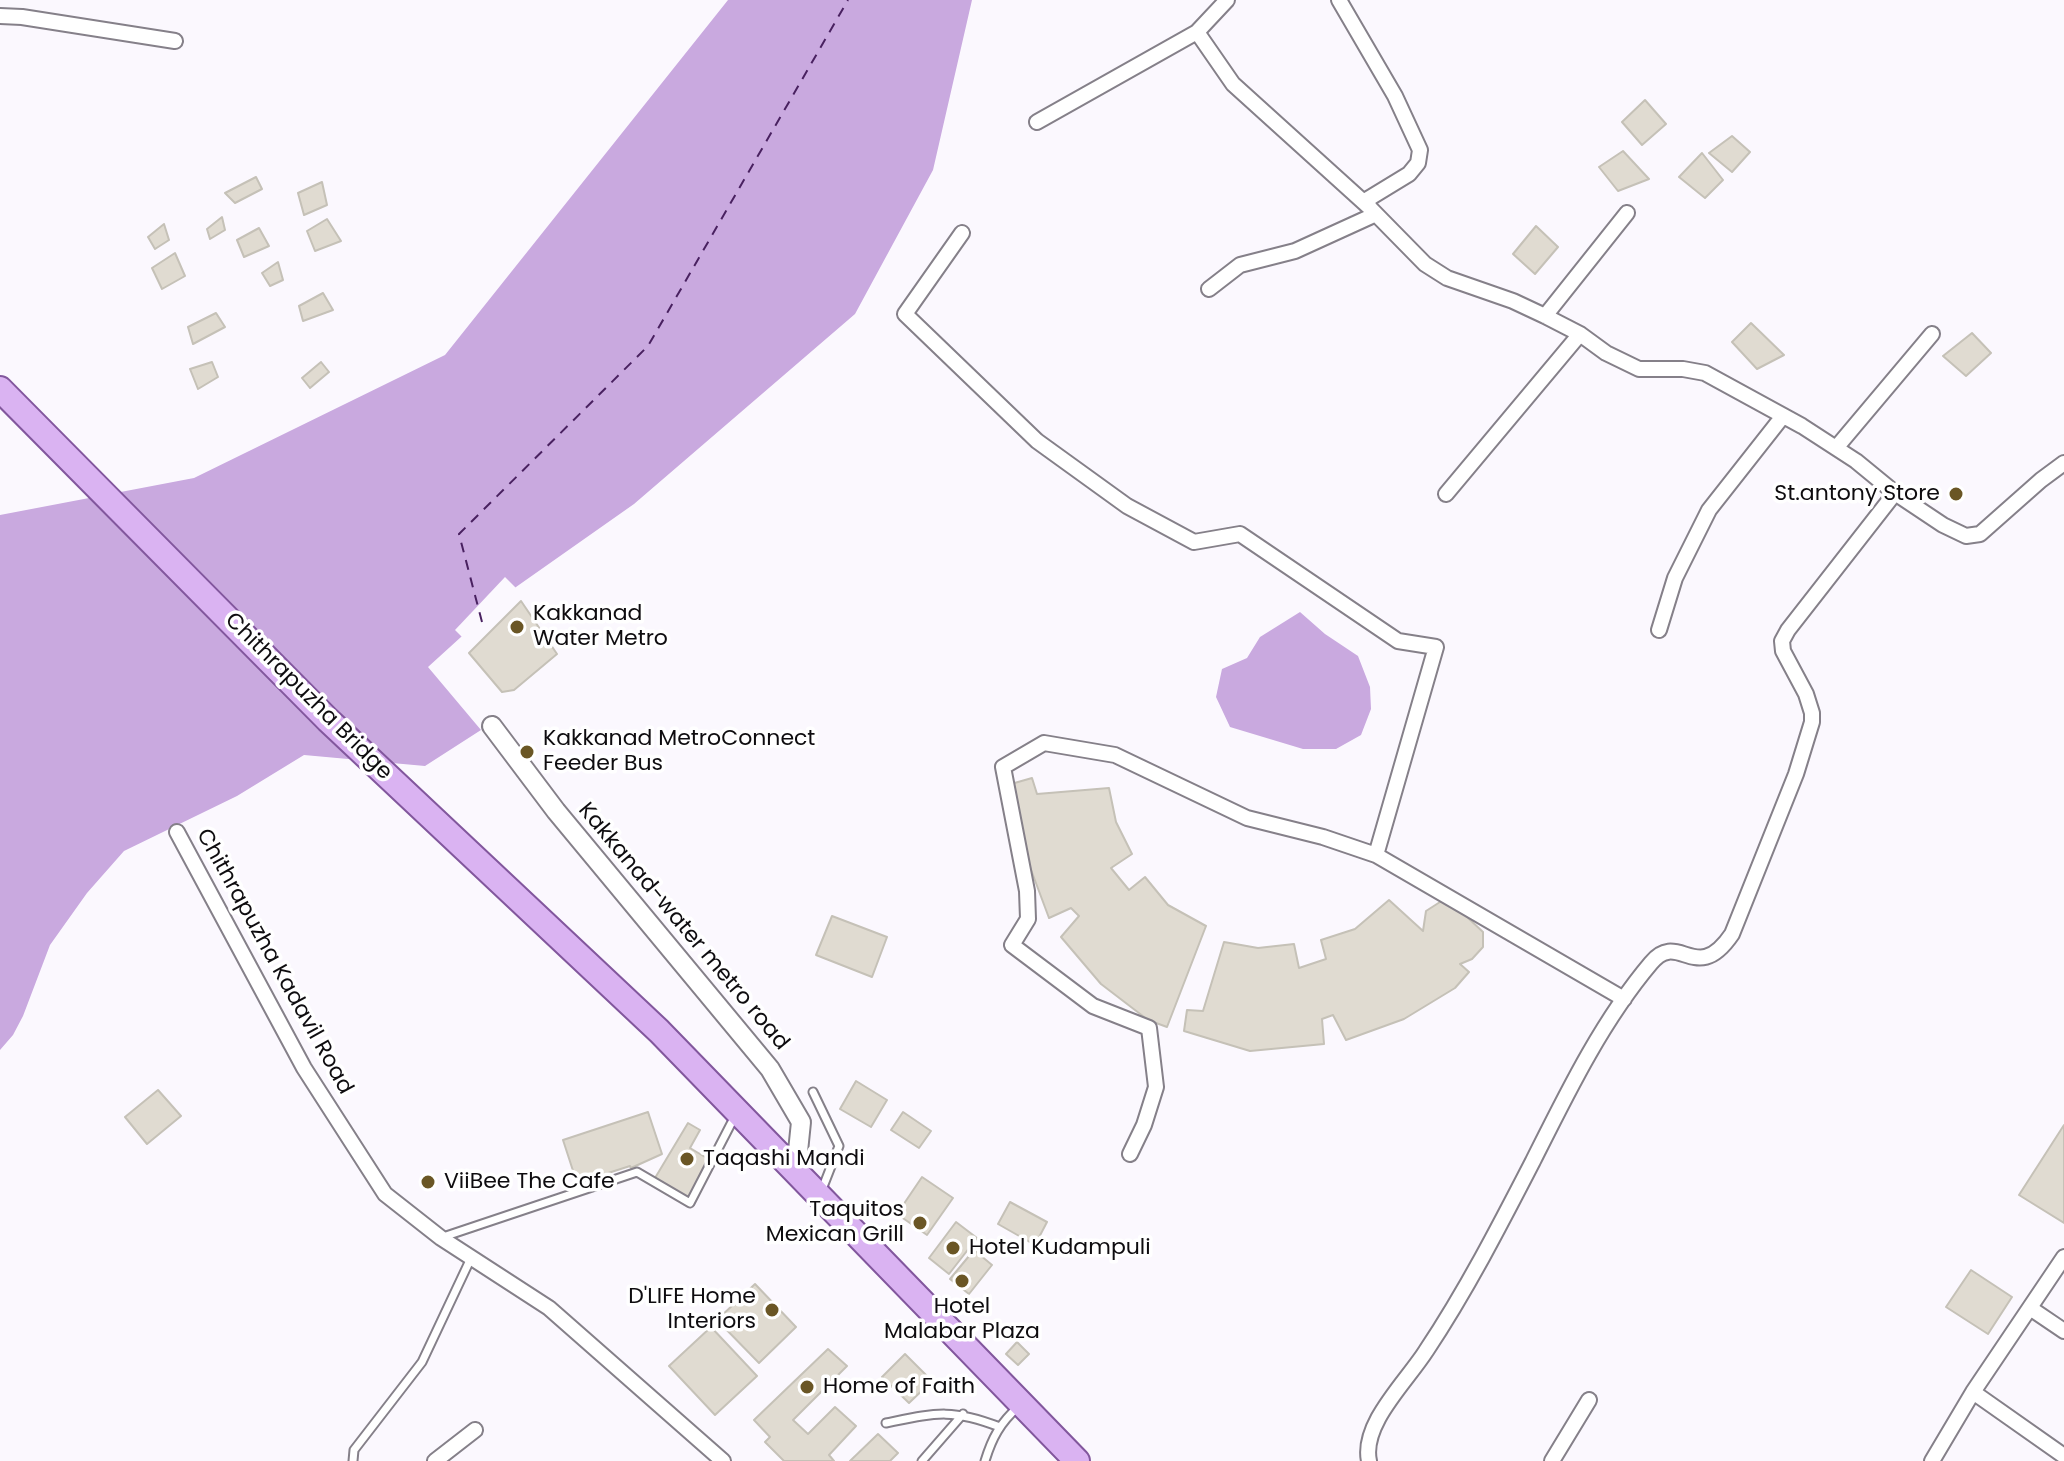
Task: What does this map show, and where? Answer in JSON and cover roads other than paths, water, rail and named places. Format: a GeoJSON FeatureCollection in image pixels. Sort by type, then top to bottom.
{"type":"FeatureCollection","features":[{"type":"Feature","properties":{"kind":"main road","name":"Chithrapuzha Bridge"},"geometry":{"type":"LineString","coordinates":[[5,393],[328,720],[614,988],[1077,1461]]}},
{"type":"Feature","properties":{"kind":"street"},"geometry":{"type":"LineString","coordinates":[[1037,122],[1197,32],[1227,0]]}},
{"type":"Feature","properties":{"kind":"street"},"geometry":{"type":"LineString","coordinates":[[1339,0],[1395,96],[1420,150],[1418,163],[1409,174],[1368,199],[1372,211]]}},
{"type":"Feature","properties":{"kind":"street"},"geometry":{"type":"LineString","coordinates":[[0,16],[175,41]]}},
{"type":"Feature","properties":{"kind":"street"},"geometry":{"type":"LineString","coordinates":[[1197,32],[1233,84],[1372,211],[1425,264],[1447,278],[1545,316],[1639,369],[1683,369],[1705,373],[1836,448],[1943,525],[1966,536],[1980,534],[2064,463]]}},
{"type":"Feature","properties":{"kind":"street"},"geometry":{"type":"LineString","coordinates":[[1209,289],[1240,265],[1295,251],[1372,211]]}},
{"type":"Feature","properties":{"kind":"street"},"geometry":{"type":"LineString","coordinates":[[1545,316],[1627,213]]}},
{"type":"Feature","properties":{"kind":"street"},"geometry":{"type":"LineString","coordinates":[[962,233],[905,314],[1037,441],[1127,506],[1194,542],[1240,534],[1398,641],[1436,647],[1376,855]]}},
{"type":"Feature","properties":{"kind":"street"},"geometry":{"type":"LineString","coordinates":[[1446,494],[1580,334]]}},
{"type":"Feature","properties":{"kind":"street"},"geometry":{"type":"LineString","coordinates":[[1836,448],[1932,334]]}},
{"type":"Feature","properties":{"kind":"street"},"geometry":{"type":"LineString","coordinates":[[1659,630],[1675,578],[1709,510],[1783,416]]}},
{"type":"Feature","properties":{"kind":"street"},"geometry":{"type":"LineString","coordinates":[[1369,1461],[1366,1449],[1378,1419],[1426,1352],[1467,1284],[1575,1077],[1624,999],[1662,952],[1677,951],[1697,959],[1711,957],[1722,949],[1732,934],[1796,774],[1812,722],[1806,694],[1783,651],[1782,641],[1895,493]]}},
{"type":"Feature","properties":{"kind":"street","name":"Kakkanad-water metro road"},"geometry":{"type":"LineString","coordinates":[[492,726],[556,811],[770,1069],[801,1122],[796,1171]]}},
{"type":"Feature","properties":{"kind":"street"},"geometry":{"type":"LineString","coordinates":[[1130,1154],[1144,1125],[1156,1087],[1149,1028],[1093,1006],[1012,945],[1028,919],[1027,891],[1003,767],[1044,743],[1115,755],[1247,818],[1323,837],[1376,855],[1624,999]]}},
{"type":"Feature","properties":{"kind":"street","name":"Chithrapuzha Kadavil Road"},"geometry":{"type":"LineString","coordinates":[[177,832],[304,1068],[385,1194],[441,1238],[549,1308],[723,1461]]}},
{"type":"Feature","properties":{"kind":"street"},"geometry":{"type":"LineString","coordinates":[[1932,1461],[1973,1392],[2064,1257]]}},
{"type":"Feature","properties":{"kind":"street"},"geometry":{"type":"LineString","coordinates":[[2030,1308],[2064,1331]]}},
{"type":"Feature","properties":{"kind":"street"},"geometry":{"type":"LineString","coordinates":[[1973,1392],[2064,1456]]}},
{"type":"Feature","properties":{"kind":"street"},"geometry":{"type":"LineString","coordinates":[[1552,1461],[1589,1400]]}},
{"type":"Feature","properties":{"kind":"street"},"geometry":{"type":"LineString","coordinates":[[435,1461],[475,1430]]}},
{"type":"Feature","properties":{"kind":"lane"},"geometry":{"type":"LineString","coordinates":[[813,1092],[839,1146],[820,1196]]}},
{"type":"Feature","properties":{"kind":"lane"},"geometry":{"type":"LineString","coordinates":[[441,1238],[637,1172],[690,1203],[738,1112]]}},
{"type":"Feature","properties":{"kind":"lane"},"geometry":{"type":"LineString","coordinates":[[353,1461],[354,1450],[422,1362],[471,1258]]}},
{"type":"Feature","properties":{"kind":"lane"},"geometry":{"type":"LineString","coordinates":[[985,1461],[991,1440],[1021,1404]]}},
{"type":"Feature","properties":{"kind":"lane"},"geometry":{"type":"LineString","coordinates":[[886,1423],[936,1413],[963,1414],[1000,1427]]}},
{"type":"Feature","properties":{"kind":"lane"},"geometry":{"type":"LineString","coordinates":[[922,1461],[963,1414]]}},
{"type":"Feature","properties":{"kind":"place","name":"St.antony Store"},"geometry":{"type":"Point","coordinates":[1956,494]}},
{"type":"Feature","properties":{"kind":"place","name":"Kakkanad Water Metro"},"geometry":{"type":"Point","coordinates":[517,627]}},
{"type":"Feature","properties":{"kind":"place","name":"Kakkanad MetroConnect Feeder Bus"},"geometry":{"type":"Point","coordinates":[527,752]}},
{"type":"Feature","properties":{"kind":"place","name":"Taqashi Mandi"},"geometry":{"type":"Point","coordinates":[687,1159]}},
{"type":"Feature","properties":{"kind":"place","name":"ViiBee The Cafe"},"geometry":{"type":"Point","coordinates":[428,1182]}},
{"type":"Feature","properties":{"kind":"place","name":"Taquitos Mexican Grill"},"geometry":{"type":"Point","coordinates":[920,1223]}},
{"type":"Feature","properties":{"kind":"place","name":"Hotel Kudampuli"},"geometry":{"type":"Point","coordinates":[953,1248]}},
{"type":"Feature","properties":{"kind":"place","name":"Hotel Malabar Plaza"},"geometry":{"type":"Point","coordinates":[962,1281]}},
{"type":"Feature","properties":{"kind":"place","name":"D'LIFE Home Interiors"},"geometry":{"type":"Point","coordinates":[772,1310]}},
{"type":"Feature","properties":{"kind":"place","name":"Home of Faith"},"geometry":{"type":"Point","coordinates":[807,1387]}}]}
